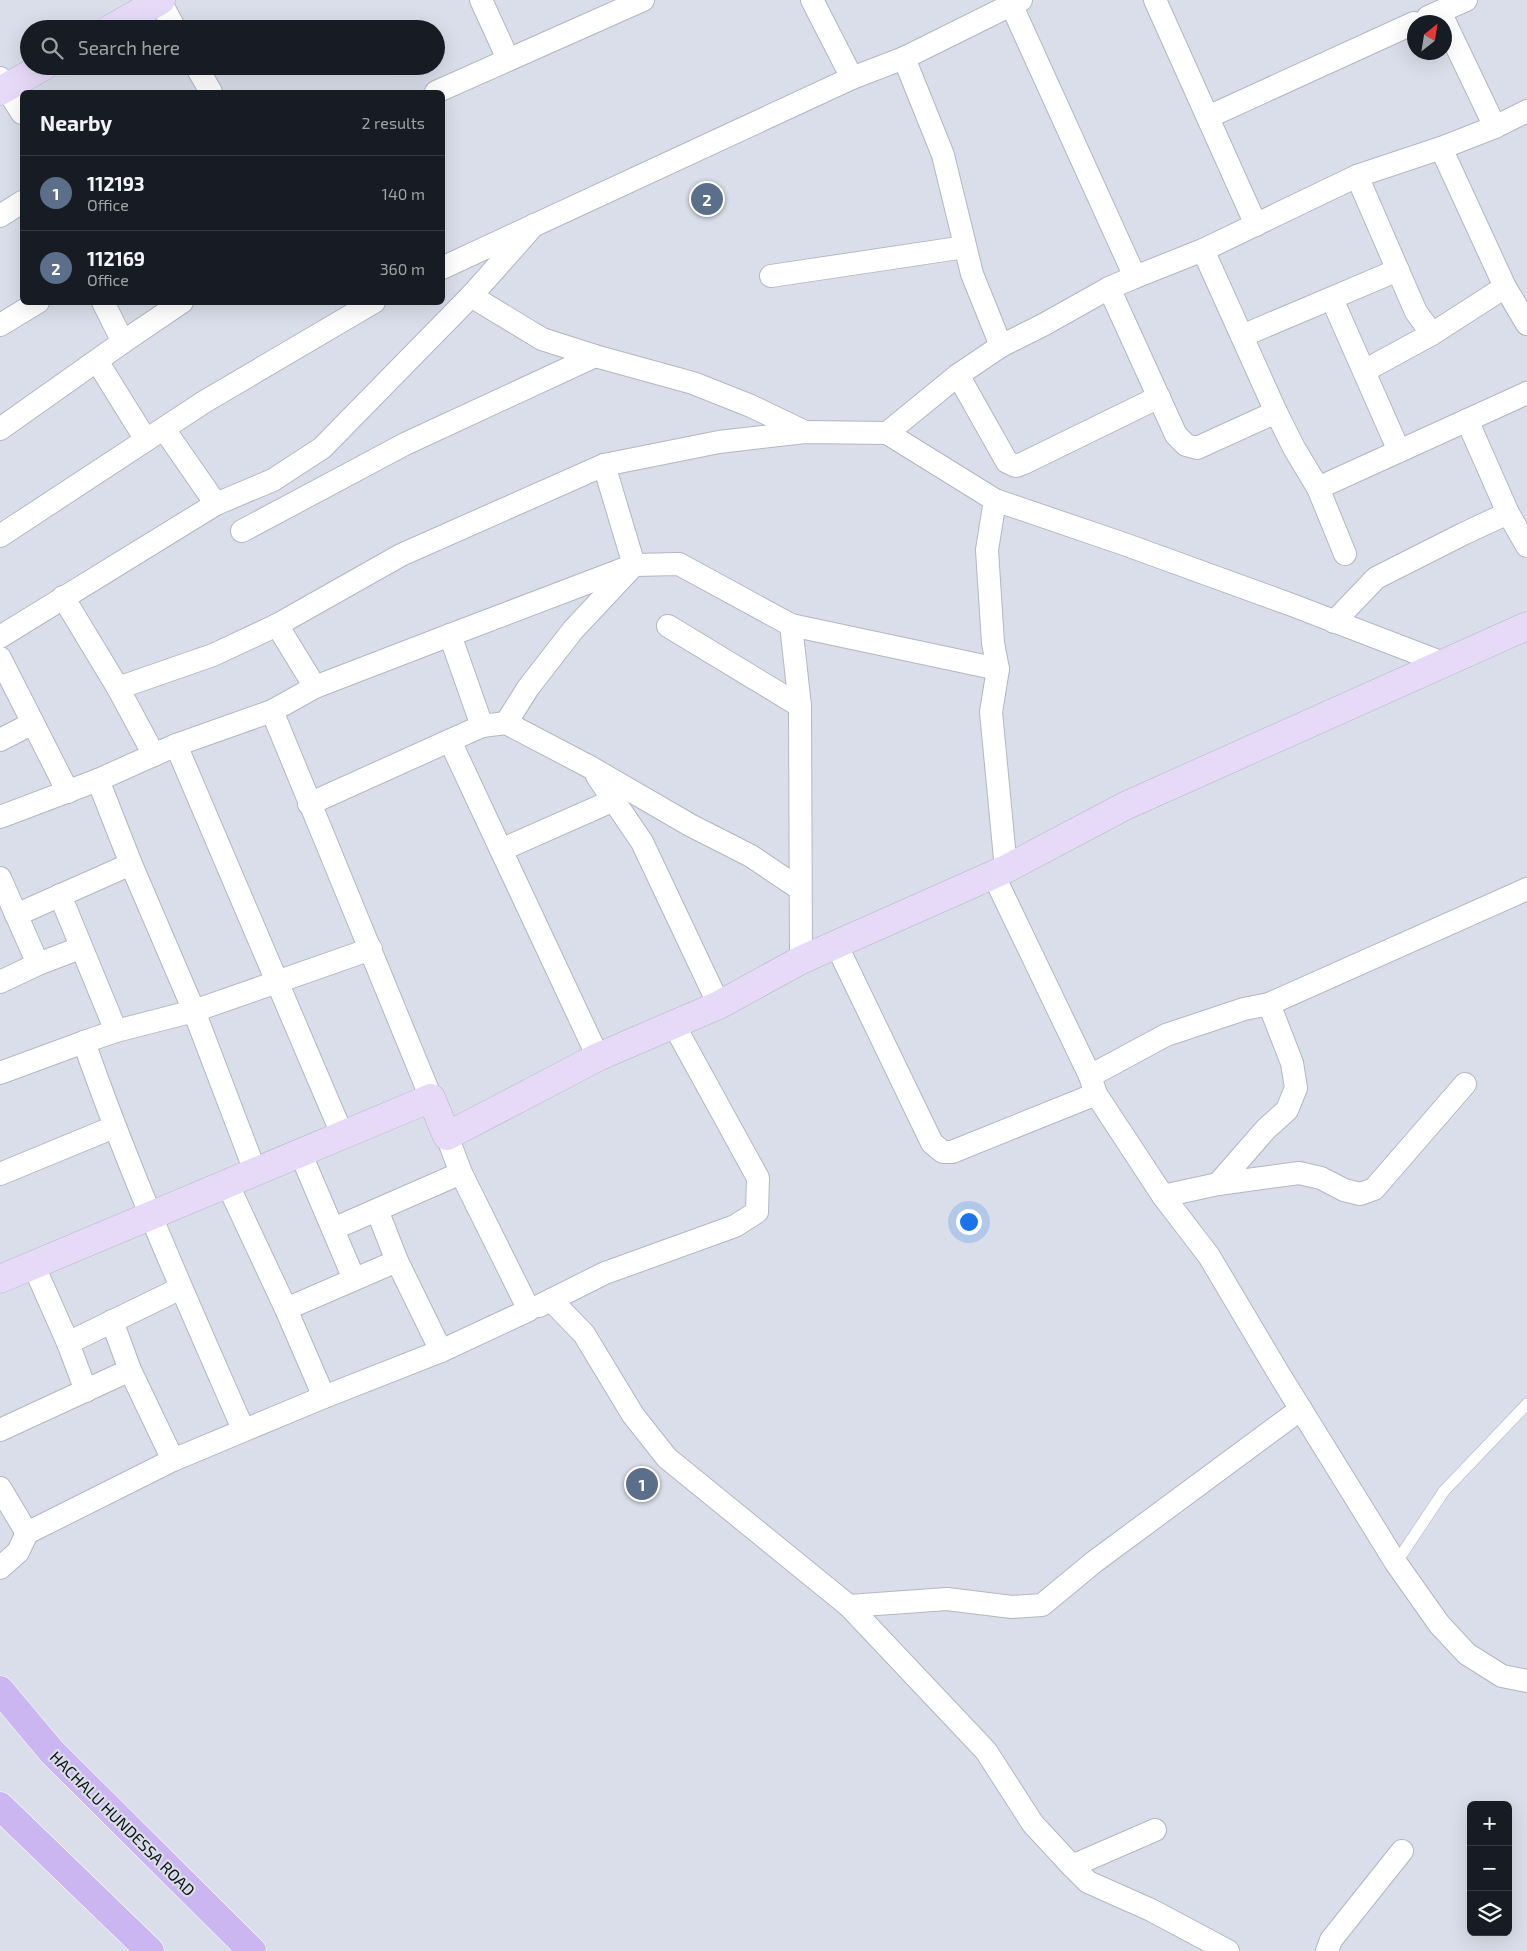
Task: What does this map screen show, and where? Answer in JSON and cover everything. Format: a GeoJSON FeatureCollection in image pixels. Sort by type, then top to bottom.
{"type":"FeatureCollection","features":[{"type":"Feature","properties":{"kind":"main road","name":"HACHALU HUNDESSA ROAD"},"geometry":{"type":"LineString","coordinates":[[0,1690],[52,1752],[252,1951]]}},
{"type":"Feature","properties":{"kind":"main road"},"geometry":{"type":"LineString","coordinates":[[0,1806],[150,1951]]}},
{"type":"Feature","properties":{"kind":"street"},"geometry":{"type":"LineString","coordinates":[[126,20],[160,0],[170,20]]}},
{"type":"Feature","properties":{"kind":"street"},"geometry":{"type":"LineString","coordinates":[[481,0],[508,59]]}},
{"type":"Feature","properties":{"kind":"street"},"geometry":{"type":"LineString","coordinates":[[440,90],[643,0]]}},
{"type":"Feature","properties":{"kind":"street"},"geometry":{"type":"LineString","coordinates":[[812,0],[852,78]]}},
{"type":"Feature","properties":{"kind":"street"},"geometry":{"type":"LineString","coordinates":[[1155,0],[1256,225]]}},
{"type":"Feature","properties":{"kind":"street"},"geometry":{"type":"LineString","coordinates":[[1433,15],[1466,0]]}},
{"type":"Feature","properties":{"kind":"street"},"geometry":{"type":"LineString","coordinates":[[445,267],[852,78],[904,58],[1016,2],[1135,277]]}},
{"type":"Feature","properties":{"kind":"street"},"geometry":{"type":"LineString","coordinates":[[1440,12],[1495,127]]}},
{"type":"Feature","properties":{"kind":"street"},"geometry":{"type":"LineString","coordinates":[[1208,117],[1407,27]]}},
{"type":"Feature","properties":{"kind":"street"},"geometry":{"type":"LineString","coordinates":[[904,58],[943,155],[972,274],[1001,346]]}},
{"type":"Feature","properties":{"kind":"street"},"geometry":{"type":"LineString","coordinates":[[20,110],[2,86],[25,75]]}},
{"type":"Feature","properties":{"kind":"street"},"geometry":{"type":"LineString","coordinates":[[201,75],[210,90]]}},
{"type":"Feature","properties":{"kind":"street"},"geometry":{"type":"LineString","coordinates":[[886,433],[958,375],[1001,346],[1043,326],[1109,288],[1203,250],[1357,176],[1441,148],[1495,127],[1527,111]]}},
{"type":"Feature","properties":{"kind":"street"},"geometry":{"type":"LineString","coordinates":[[1441,148],[1505,287],[1527,324]]}},
{"type":"Feature","properties":{"kind":"street"},"geometry":{"type":"LineString","coordinates":[[1357,176],[1416,312],[1432,334]]}},
{"type":"Feature","properties":{"kind":"street"},"geometry":{"type":"LineString","coordinates":[[0,216],[20,203]]}},
{"type":"Feature","properties":{"kind":"street"},"geometry":{"type":"LineString","coordinates":[[0,637],[216,504],[273,480],[322,448],[471,296],[534,225]]}},
{"type":"Feature","properties":{"kind":"street"},"geometry":{"type":"LineString","coordinates":[[771,276],[965,247]]}},
{"type":"Feature","properties":{"kind":"street"},"geometry":{"type":"LineString","coordinates":[[1203,250],[1276,412],[1294,448],[1318,488],[1346,554]]}},
{"type":"Feature","properties":{"kind":"street"},"geometry":{"type":"LineString","coordinates":[[1242,336],[1398,270]]}},
{"type":"Feature","properties":{"kind":"street"},"geometry":{"type":"LineString","coordinates":[[1364,371],[1432,334],[1505,287]]}},
{"type":"Feature","properties":{"kind":"street"},"geometry":{"type":"LineString","coordinates":[[1109,288],[1176,435],[1186,445],[1197,448],[1276,412]]}},
{"type":"Feature","properties":{"kind":"street"},"geometry":{"type":"LineString","coordinates":[[471,296],[542,339],[693,383],[751,406],[805,432]]}},
{"type":"Feature","properties":{"kind":"street"},"geometry":{"type":"LineString","coordinates":[[1332,299],[1399,451]]}},
{"type":"Feature","properties":{"kind":"street"},"geometry":{"type":"LineString","coordinates":[[0,325],[33,305]]}},
{"type":"Feature","properties":{"kind":"street"},"geometry":{"type":"LineString","coordinates":[[104,305],[123,342]]}},
{"type":"Feature","properties":{"kind":"street"},"geometry":{"type":"LineString","coordinates":[[0,429],[178,305]]}},
{"type":"Feature","properties":{"kind":"street"},"geometry":{"type":"LineString","coordinates":[[0,536],[204,402],[369,305]]}},
{"type":"Feature","properties":{"kind":"street"},"geometry":{"type":"LineString","coordinates":[[242,531],[404,444],[595,356]]}},
{"type":"Feature","properties":{"kind":"street"},"geometry":{"type":"LineString","coordinates":[[97,360],[155,435],[216,504]]}},
{"type":"Feature","properties":{"kind":"street"},"geometry":{"type":"LineString","coordinates":[[958,375],[1007,462],[1016,466],[1024,464],[1159,397]]}},
{"type":"Feature","properties":{"kind":"street"},"geometry":{"type":"LineString","coordinates":[[1318,488],[1527,393]]}},
{"type":"Feature","properties":{"kind":"street"},"geometry":{"type":"LineString","coordinates":[[1466,420],[1508,512],[1527,546]]}},
{"type":"Feature","properties":{"kind":"street"},"geometry":{"type":"LineString","coordinates":[[118,688],[213,655],[278,625],[401,555],[604,465],[719,442],[805,432],[886,433],[995,500],[1124,544],[1443,663]]}},
{"type":"Feature","properties":{"kind":"street"},"geometry":{"type":"LineString","coordinates":[[604,465],[634,564]]}},
{"type":"Feature","properties":{"kind":"street"},"geometry":{"type":"LineString","coordinates":[[995,500],[987,550],[993,643],[998,669],[992,712],[1000,872],[1093,1085],[1163,1196],[1209,1256],[1396,1563],[1439,1624],[1467,1654],[1502,1676],[1527,1681]]}},
{"type":"Feature","properties":{"kind":"street"},"geometry":{"type":"LineString","coordinates":[[1334,622],[1376,578],[1508,512]]}},
{"type":"Feature","properties":{"kind":"street"},"geometry":{"type":"LineString","coordinates":[[506,722],[528,688],[573,630],[634,564]]}},
{"type":"Feature","properties":{"kind":"street"},"geometry":{"type":"LineString","coordinates":[[0,817],[98,780],[176,745],[272,711],[315,686],[634,564],[679,564],[791,624],[998,669]]}},
{"type":"Feature","properties":{"kind":"street"},"geometry":{"type":"LineString","coordinates":[[64,597],[118,688],[154,755]]}},
{"type":"Feature","properties":{"kind":"street"},"geometry":{"type":"LineString","coordinates":[[791,624],[800,706],[801,960]]}},
{"type":"Feature","properties":{"kind":"street"},"geometry":{"type":"LineString","coordinates":[[278,625],[315,686]]}},
{"type":"Feature","properties":{"kind":"street"},"geometry":{"type":"LineString","coordinates":[[668,626],[800,706]]}},
{"type":"Feature","properties":{"kind":"street"},"geometry":{"type":"LineString","coordinates":[[447,1136],[598,1057],[719,1004],[801,960],[1000,872],[1125,806],[1527,626]]}},
{"type":"Feature","properties":{"kind":"street"},"geometry":{"type":"LineString","coordinates":[[450,634],[482,726]]}},
{"type":"Feature","properties":{"kind":"street"},"geometry":{"type":"LineString","coordinates":[[0,658],[68,792]]}},
{"type":"Feature","properties":{"kind":"street"},"geometry":{"type":"LineString","coordinates":[[272,711],[309,804],[372,949],[461,1173],[529,1310]]}},
{"type":"Feature","properties":{"kind":"street"},"geometry":{"type":"LineString","coordinates":[[309,804],[482,726],[506,722],[590,767],[690,825],[751,856],[800,889]]}},
{"type":"Feature","properties":{"kind":"street"},"geometry":{"type":"LineString","coordinates":[[0,740],[33,723]]}},
{"type":"Feature","properties":{"kind":"street"},"geometry":{"type":"LineString","coordinates":[[450,740],[598,1057]]}},
{"type":"Feature","properties":{"kind":"street"},"geometry":{"type":"LineString","coordinates":[[176,745],[342,1134]]}},
{"type":"Feature","properties":{"kind":"street"},"geometry":{"type":"LineString","coordinates":[[590,767],[642,842],[719,1004]]}},
{"type":"Feature","properties":{"kind":"street"},"geometry":{"type":"LineString","coordinates":[[98,780],[131,864],[194,1012],[255,1171]]}},
{"type":"Feature","properties":{"kind":"street"},"geometry":{"type":"LineString","coordinates":[[501,850],[614,800]]}},
{"type":"Feature","properties":{"kind":"street"},"geometry":{"type":"LineString","coordinates":[[16,915],[131,864]]}},
{"type":"Feature","properties":{"kind":"street"},"geometry":{"type":"LineString","coordinates":[[0,878],[38,964]]}},
{"type":"Feature","properties":{"kind":"street"},"geometry":{"type":"LineString","coordinates":[[836,944],[932,1142],[943,1152],[952,1152],[1093,1085],[1166,1035],[1244,1009],[1269,1004],[1527,889]]}},
{"type":"Feature","properties":{"kind":"street"},"geometry":{"type":"LineString","coordinates":[[60,895],[80,948],[116,1031]]}},
{"type":"Feature","properties":{"kind":"street"},"geometry":{"type":"LineString","coordinates":[[0,982],[38,964],[80,948]]}},
{"type":"Feature","properties":{"kind":"street"},"geometry":{"type":"LineString","coordinates":[[0,1073],[116,1031],[194,1012],[372,949]]}},
{"type":"Feature","properties":{"kind":"street"},"geometry":{"type":"LineString","coordinates":[[1218,1184],[1266,1129],[1286,1110],[1296,1088],[1292,1063],[1269,1004]]}},
{"type":"Feature","properties":{"kind":"street"},"geometry":{"type":"LineString","coordinates":[[0,1568],[18,1552],[27,1533],[173,1460],[324,1396],[441,1351],[605,1273],[735,1226],[757,1212],[758,1178],[674,1025]]}},
{"type":"Feature","properties":{"kind":"street"},"geometry":{"type":"LineString","coordinates":[[84,1042],[114,1127],[181,1288],[243,1429]]}},
{"type":"Feature","properties":{"kind":"street"},"geometry":{"type":"LineString","coordinates":[[1163,1196],[1218,1184],[1299,1173],[1321,1178],[1344,1190],[1360,1194],[1374,1190],[1465,1084]]}},
{"type":"Feature","properties":{"kind":"street"},"geometry":{"type":"LineString","coordinates":[[0,1279],[431,1098]]}},
{"type":"Feature","properties":{"kind":"street"},"geometry":{"type":"LineString","coordinates":[[0,1174],[114,1127]]}},
{"type":"Feature","properties":{"kind":"street"},"geometry":{"type":"LineString","coordinates":[[300,1152],[354,1279]]}},
{"type":"Feature","properties":{"kind":"street"},"geometry":{"type":"LineString","coordinates":[[333,1229],[461,1173]]}},
{"type":"Feature","properties":{"kind":"street"},"geometry":{"type":"LineString","coordinates":[[228,1183],[324,1396]]}},
{"type":"Feature","properties":{"kind":"street"},"geometry":{"type":"LineString","coordinates":[[377,1210],[397,1261],[441,1351]]}},
{"type":"Feature","properties":{"kind":"street"},"geometry":{"type":"LineString","coordinates":[[286,1309],[397,1261]]}},
{"type":"Feature","properties":{"kind":"street"},"geometry":{"type":"LineString","coordinates":[[33,1264],[68,1343],[86,1391]]}},
{"type":"Feature","properties":{"kind":"street"},"geometry":{"type":"LineString","coordinates":[[68,1343],[181,1288]]}},
{"type":"Feature","properties":{"kind":"street"},"geometry":{"type":"LineString","coordinates":[[551,1300],[584,1334],[633,1415],[667,1458],[849,1606],[986,1751],[1033,1824],[1088,1882],[1151,1910],[1228,1951]]}},
{"type":"Feature","properties":{"kind":"street"},"geometry":{"type":"LineString","coordinates":[[112,1321],[130,1370],[173,1460]]}},
{"type":"Feature","properties":{"kind":"street"},"geometry":{"type":"LineString","coordinates":[[0,1430],[130,1370]]}},
{"type":"Feature","properties":{"kind":"street"},"geometry":{"type":"LineString","coordinates":[[849,1606],[947,1599],[1012,1607],[1042,1605],[1094,1562],[1301,1409]]}},
{"type":"Feature","properties":{"kind":"street"},"geometry":{"type":"LineString","coordinates":[[0,1488],[27,1533]]}},
{"type":"Feature","properties":{"kind":"street"},"geometry":{"type":"LineString","coordinates":[[1072,1866],[1155,1830]]}},
{"type":"Feature","properties":{"kind":"street"},"geometry":{"type":"LineString","coordinates":[[1327,1951],[1331,1940],[1402,1851]]}},
{"type":"Feature","properties":{"kind":"lane"},"geometry":{"type":"LineString","coordinates":[[1396,1563],[1444,1491],[1527,1404]]}},
{"type":"Feature","properties":{"kind":"place","name":"112169"},"geometry":{"type":"Point","coordinates":[707,199]}},
{"type":"Feature","properties":{"kind":"place","name":"112193"},"geometry":{"type":"Point","coordinates":[642,1484]}}]}
